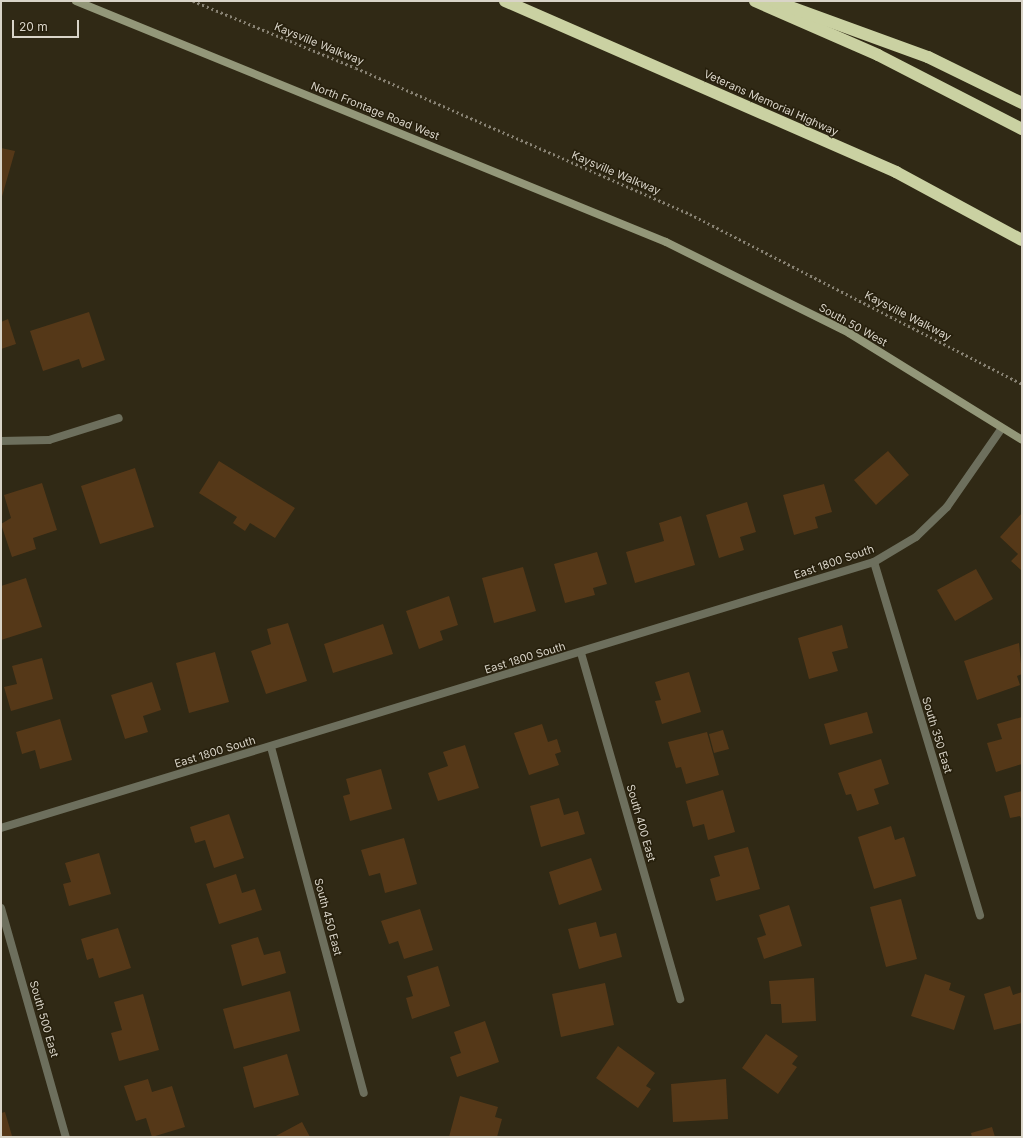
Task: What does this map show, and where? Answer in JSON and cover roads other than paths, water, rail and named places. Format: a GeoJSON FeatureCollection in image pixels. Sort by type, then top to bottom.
{"type":"FeatureCollection","features":[{"type":"Feature","properties":{"kind":"highway","name":"Veterans Memorial Highway"},"geometry":{"type":"LineString","coordinates":[[505,1],[896,172],[1022,240]]}},
{"type":"Feature","properties":{"kind":"highway"},"geometry":{"type":"LineString","coordinates":[[755,1],[878,55],[1022,129]]}},
{"type":"Feature","properties":{"kind":"highway"},"geometry":{"type":"LineString","coordinates":[[774,1],[928,57],[1022,103]]}},
{"type":"Feature","properties":{"kind":"street","name":"North Frontage Road West"},"geometry":{"type":"LineString","coordinates":[[76,1],[666,242]]}},
{"type":"Feature","properties":{"kind":"street","name":"South 50 West"},"geometry":{"type":"LineString","coordinates":[[666,242],[849,333],[1022,440]]}},
{"type":"Feature","properties":{"kind":"street"},"geometry":{"type":"LineString","coordinates":[[1,441],[49,440],[119,418]]}},
{"type":"Feature","properties":{"kind":"street","name":"East 1800 South"},"geometry":{"type":"LineString","coordinates":[[1,828],[581,653],[874,562],[916,537],[947,508],[1002,428]]}},
{"type":"Feature","properties":{"kind":"street","name":"South 350 East"},"geometry":{"type":"LineString","coordinates":[[874,562],[980,915]]}},
{"type":"Feature","properties":{"kind":"street","name":"South 400 East"},"geometry":{"type":"LineString","coordinates":[[581,653],[680,998]]}},
{"type":"Feature","properties":{"kind":"street","name":"South 450 East"},"geometry":{"type":"LineString","coordinates":[[270,747],[364,1094]]}},
{"type":"Feature","properties":{"kind":"street","name":"South 500 East"},"geometry":{"type":"LineString","coordinates":[[1,908],[66,1137]]}}]}
